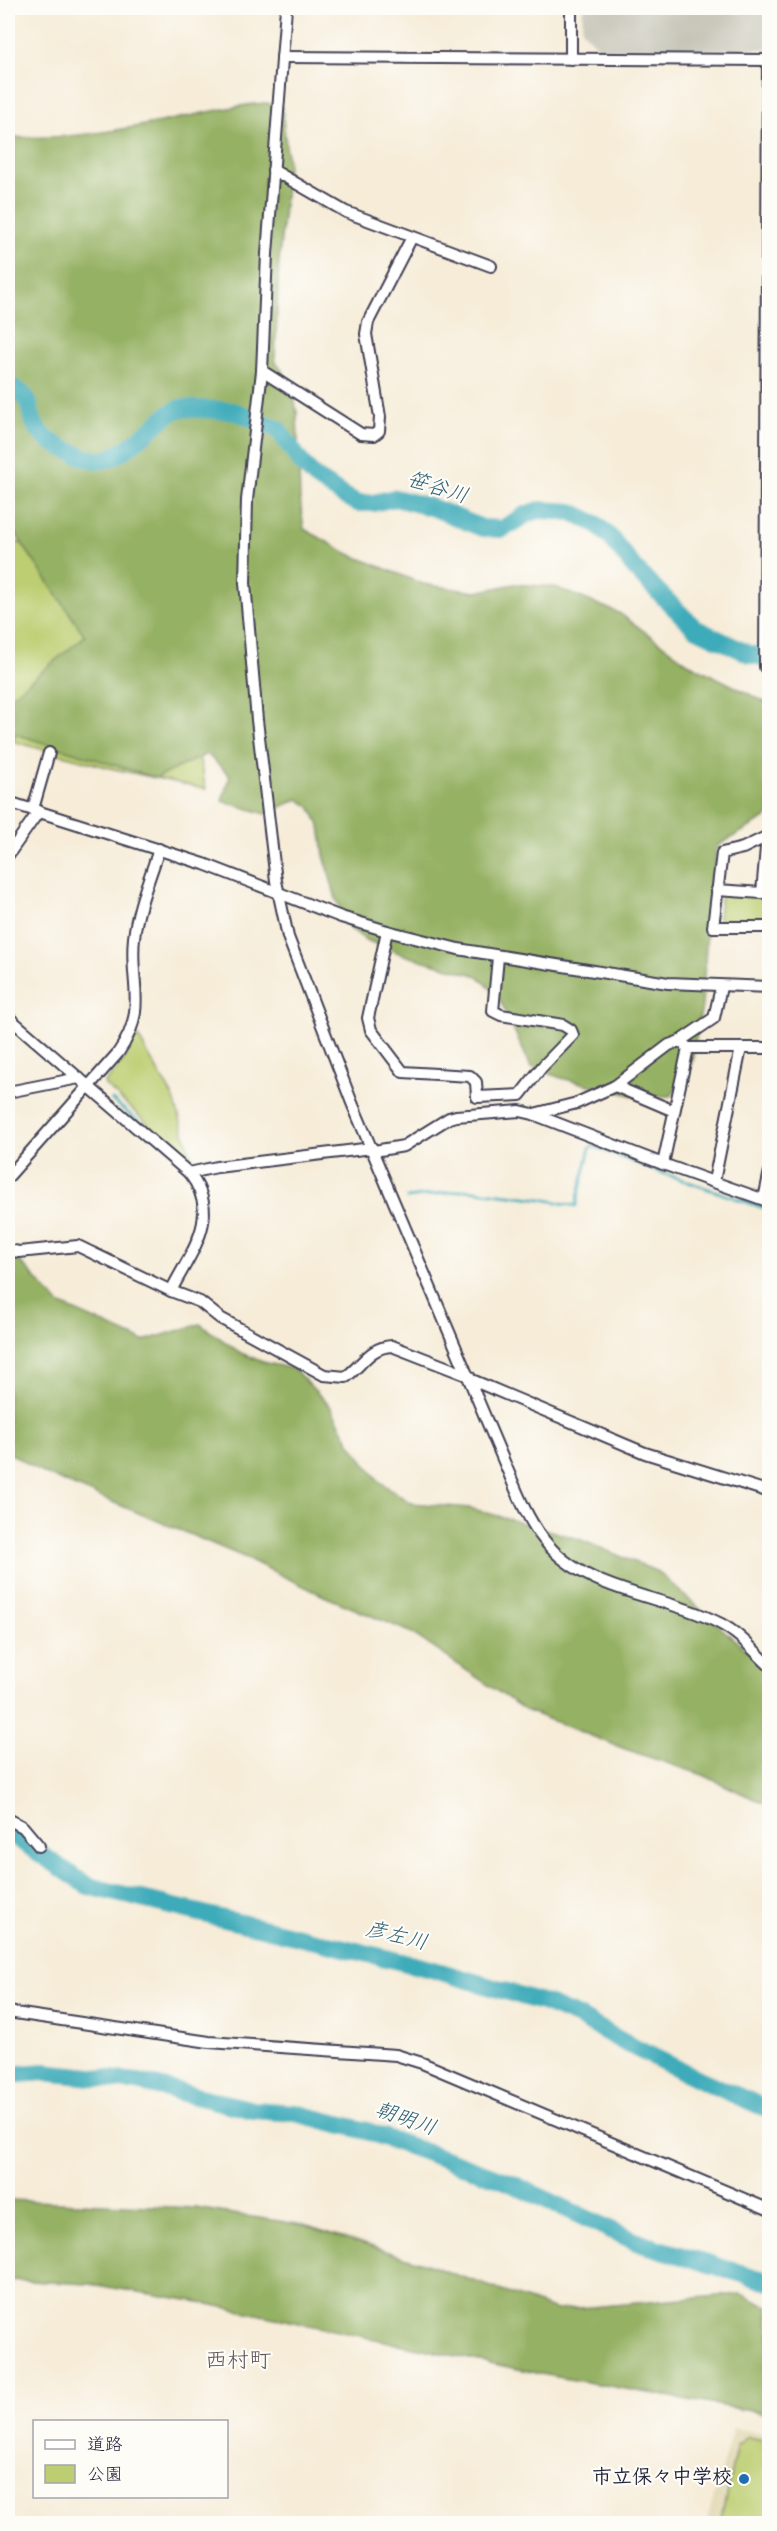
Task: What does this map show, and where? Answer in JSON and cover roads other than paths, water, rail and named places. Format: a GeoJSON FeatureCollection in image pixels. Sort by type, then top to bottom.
{"type":"FeatureCollection","features":[{"type":"Feature","properties":{"kind":"street"},"geometry":{"type":"LineString","coordinates":[[286,8],[273,170],[262,371],[247,500],[245,583],[266,795],[279,894],[288,937],[352,1103],[527,1515],[545,1542],[560,1557],[587,1576],[693,1612],[720,1624],[743,1640],[770,1666]]}},
{"type":"Feature","properties":{"kind":"street"},"geometry":{"type":"LineString","coordinates":[[571,8],[571,59]]}},
{"type":"Feature","properties":{"kind":"street"},"geometry":{"type":"LineString","coordinates":[[282,57],[768,60],[765,667]]}},
{"type":"Feature","properties":{"kind":"street"},"geometry":{"type":"LineString","coordinates":[[273,170],[346,212],[491,266]]}},
{"type":"Feature","properties":{"kind":"street"},"geometry":{"type":"LineString","coordinates":[[262,371],[362,434],[374,435],[379,431],[380,417],[366,334],[368,322],[412,237]]}},
{"type":"Feature","properties":{"kind":"street"},"geometry":{"type":"LineString","coordinates":[[8,855],[36,810],[49,753]]}},
{"type":"Feature","properties":{"kind":"street"},"geometry":{"type":"LineString","coordinates":[[8,802],[159,849],[387,931],[498,957],[606,974],[721,987],[770,987]]}},
{"type":"Feature","properties":{"kind":"street"},"geometry":{"type":"LineString","coordinates":[[717,890],[762,893],[768,835],[743,848],[722,853],[717,890],[713,927],[770,927]]}},
{"type":"Feature","properties":{"kind":"street"},"geometry":{"type":"LineString","coordinates":[[8,1177],[90,1087],[125,1043],[133,1024],[137,1004],[133,951],[135,930],[159,849]]}},
{"type":"Feature","properties":{"kind":"street"},"geometry":{"type":"LineString","coordinates":[[387,931],[368,1025],[403,1072],[470,1076],[476,1082],[477,1097],[520,1095],[542,1067],[573,1035],[571,1030],[563,1025],[501,1015],[493,1011],[498,957]]}},
{"type":"Feature","properties":{"kind":"street"},"geometry":{"type":"LineString","coordinates":[[663,1164],[684,1044],[714,1018],[721,987]]}},
{"type":"Feature","properties":{"kind":"street"},"geometry":{"type":"LineString","coordinates":[[8,1017],[189,1173],[200,1187],[204,1202],[205,1223],[171,1291]]}},
{"type":"Feature","properties":{"kind":"street"},"geometry":{"type":"LineString","coordinates":[[533,1114],[577,1103],[615,1086],[669,1045],[770,1048]]}},
{"type":"Feature","properties":{"kind":"street"},"geometry":{"type":"LineString","coordinates":[[714,1181],[741,1048]]}},
{"type":"Feature","properties":{"kind":"street"},"geometry":{"type":"LineString","coordinates":[[8,1092],[79,1078]]}},
{"type":"Feature","properties":{"kind":"street"},"geometry":{"type":"LineString","coordinates":[[615,1086],[674,1111]]}},
{"type":"Feature","properties":{"kind":"street"},"geometry":{"type":"LineString","coordinates":[[189,1173],[217,1167],[404,1146],[449,1118],[520,1112],[533,1114],[663,1164],[767,1200],[770,1172]]}},
{"type":"Feature","properties":{"kind":"street"},"geometry":{"type":"LineString","coordinates":[[8,1250],[20,1252],[78,1246],[171,1291],[200,1302],[220,1318],[324,1375],[346,1377],[373,1350],[392,1347],[645,1453],[770,1492]]}},
{"type":"Feature","properties":{"kind":"street"},"geometry":{"type":"LineString","coordinates":[[8,1819],[23,1827],[39,1846]]}},
{"type":"Feature","properties":{"kind":"street"},"geometry":{"type":"LineString","coordinates":[[8,2012],[229,2044],[396,2055],[422,2063],[770,2210]]}},
{"type":"Feature","properties":{"kind":"waterway","name":"笹谷川"},"geometry":{"type":"LineString","coordinates":[[8,385],[18,390],[27,399],[33,420],[46,438],[84,457],[102,460],[119,454],[170,413],[181,408],[234,411],[278,429],[303,465],[315,477],[358,503],[373,503],[395,498],[434,508],[482,528],[502,529],[527,514],[540,510],[572,512],[596,524],[611,538],[636,570],[695,628],[749,654],[770,659]]}},
{"type":"Feature","properties":{"kind":"waterway"},"geometry":{"type":"LineString","coordinates":[[112,1100],[167,1145],[177,1156]]}},
{"type":"Feature","properties":{"kind":"waterway"},"geometry":{"type":"LineString","coordinates":[[407,1198],[468,1190],[542,1199],[576,1206],[590,1148],[593,1146],[662,1173],[770,1210]]}},
{"type":"Feature","properties":{"kind":"waterway","name":"彦左川"},"geometry":{"type":"LineString","coordinates":[[8,1832],[88,1886],[431,1969],[545,2003],[579,2017],[627,2044],[701,2080],[770,2110]]}},
{"type":"Feature","properties":{"kind":"waterway","name":"朝明川"},"geometry":{"type":"LineString","coordinates":[[8,2075],[44,2072],[138,2082],[253,2110],[295,2113],[367,2131],[506,2181],[639,2243],[770,2282]]}},
{"type":"Feature","properties":{"kind":"place","name":"市立保々中学校"},"geometry":{"type":"Point","coordinates":[744,2479]}},
{"type":"Feature","properties":{"kind":"district","name":"西村町"},"geometry":{"type":"Point","coordinates":[238,2362]}}]}
